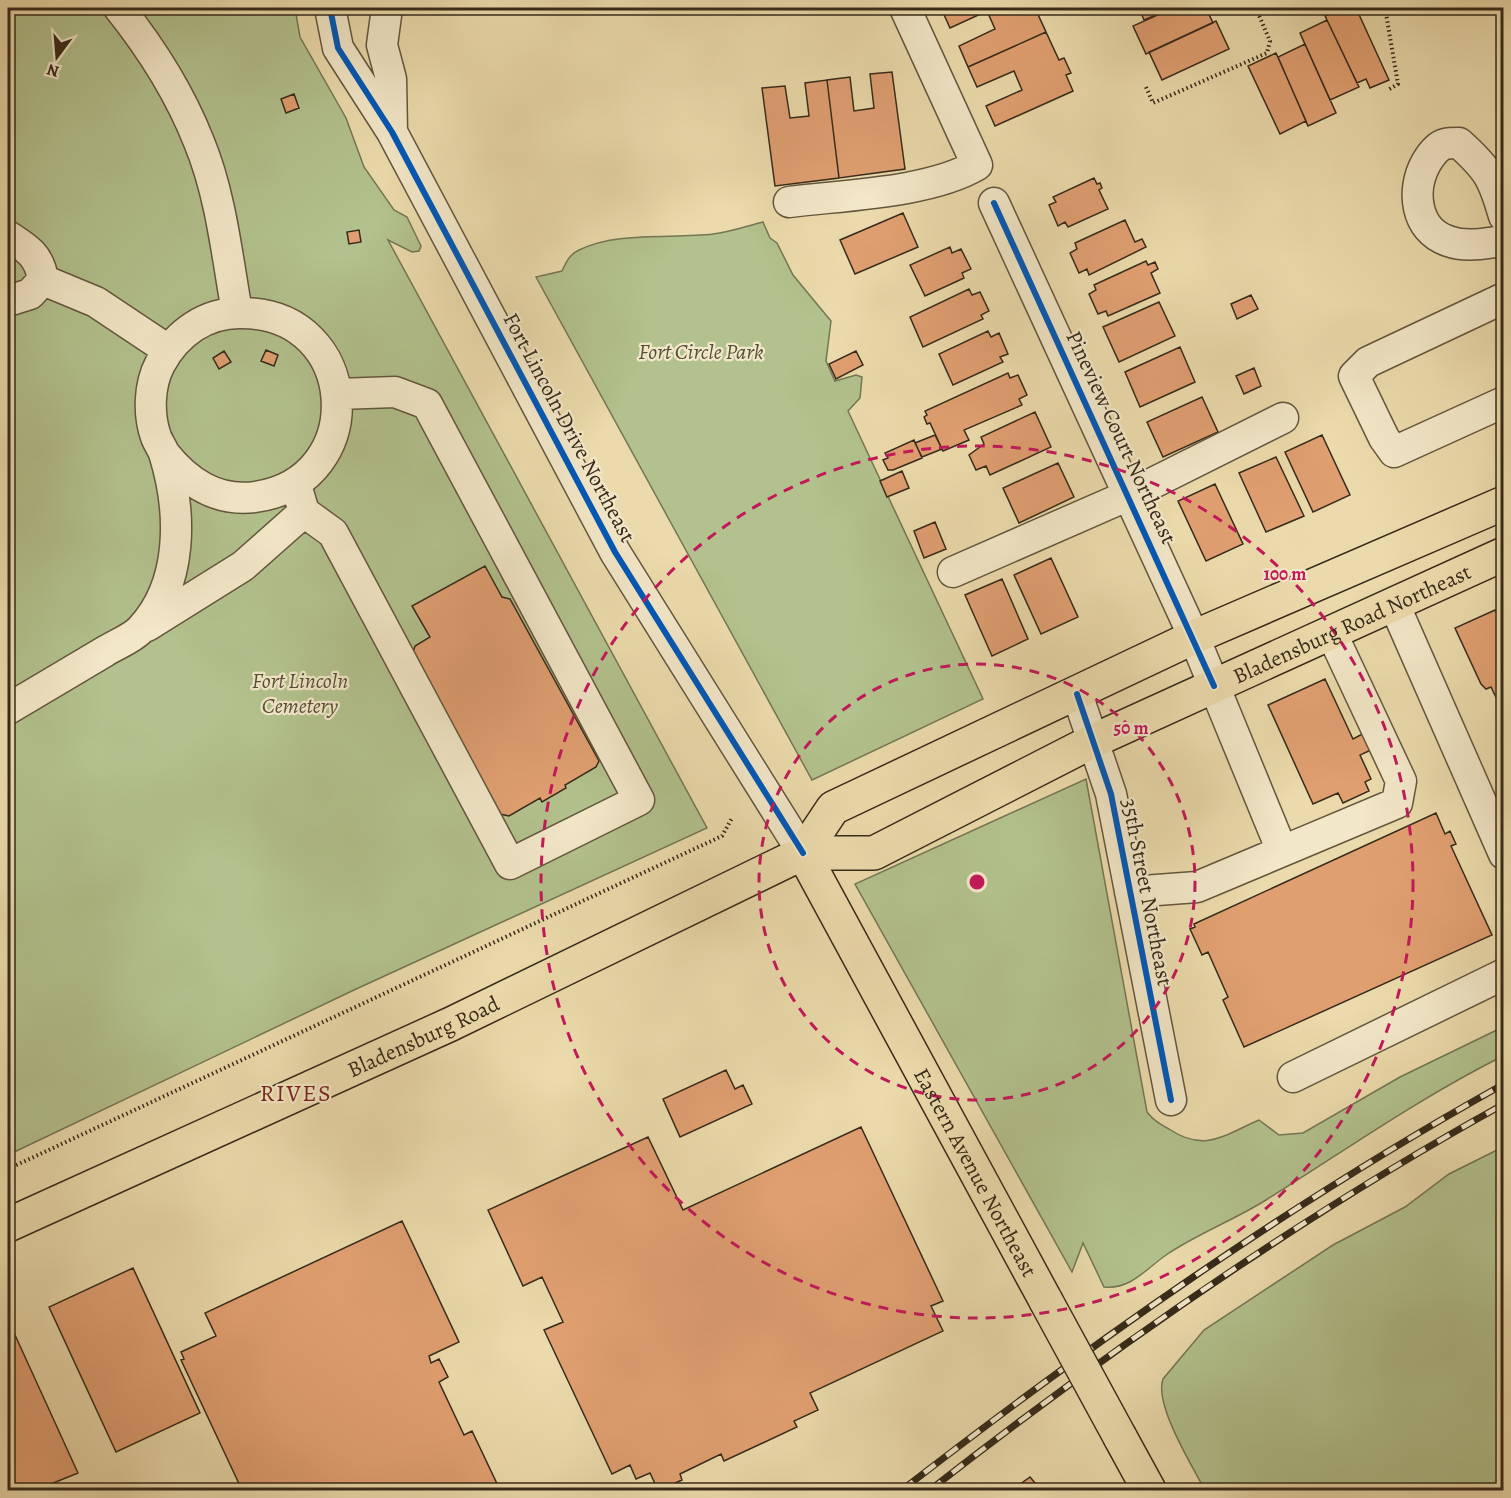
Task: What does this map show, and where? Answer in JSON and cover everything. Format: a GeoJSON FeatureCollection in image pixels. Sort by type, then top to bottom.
{"type":"FeatureCollection","features":[{"type":"Feature","properties":{"kind":"main road","name":"Bladensburg Road Northeast"},"geometry":{"type":"LineString","coordinates":[[803,853],[832,808],[1194,637],[1503,503]]}},
{"type":"Feature","properties":{"kind":"main road","name":"Bladensburg Road Northeast"},"geometry":{"type":"LineString","coordinates":[[803,853],[874,854],[1093,741],[1503,554]]}},
{"type":"Feature","properties":{"kind":"main road"},"geometry":{"type":"LineString","coordinates":[[1373,560],[1394,604]]}},
{"type":"Feature","properties":{"kind":"main road","name":"Bladensburg Road"},"geometry":{"type":"LineString","coordinates":[[8,1225],[451,1024],[803,853]]}},
{"type":"Feature","properties":{"kind":"main road","name":"Eastern Avenue Northeast"},"geometry":{"type":"LineString","coordinates":[[803,853],[1149,1491]]}},
{"type":"Feature","properties":{"kind":"street"},"geometry":{"type":"LineString","coordinates":[[119,8],[171,83],[200,143],[219,210],[237,312]]}},
{"type":"Feature","properties":{"kind":"street","name":"Fort Lincoln Drive Northeast"},"geometry":{"type":"LineString","coordinates":[[330,8],[338,48],[392,132],[615,552],[803,853]]}},
{"type":"Feature","properties":{"kind":"street","name":"Fort Lincoln Drive Northeast"},"geometry":{"type":"LineString","coordinates":[[387,8],[382,45],[391,80],[392,132]]}},
{"type":"Feature","properties":{"kind":"street"},"geometry":{"type":"LineString","coordinates":[[789,202],[931,183],[961,175],[977,165],[911,9]]}},
{"type":"Feature","properties":{"kind":"street"},"geometry":{"type":"LineString","coordinates":[[1503,216],[1495,184],[1486,168],[1459,143],[1444,144],[1431,155],[1420,174],[1416,194],[1421,216],[1428,227],[1445,241],[1465,246],[1503,241]]}},
{"type":"Feature","properties":{"kind":"street","name":"Pineview Court Northeast"},"geometry":{"type":"LineString","coordinates":[[994,203],[1194,637],[1282,851]]}},
{"type":"Feature","properties":{"kind":"street"},"geometry":{"type":"LineString","coordinates":[[8,236],[27,248],[41,266],[43,280]]}},
{"type":"Feature","properties":{"kind":"street"},"geometry":{"type":"LineString","coordinates":[[43,280],[96,302],[168,350]]}},
{"type":"Feature","properties":{"kind":"street"},"geometry":{"type":"LineString","coordinates":[[8,301],[30,294],[43,280]]}},
{"type":"Feature","properties":{"kind":"street"},"geometry":{"type":"LineString","coordinates":[[1503,298],[1368,362],[1354,376],[1384,438],[1394,452],[1503,402]]}},
{"type":"Feature","properties":{"kind":"street"},"geometry":{"type":"LineString","coordinates":[[139,631],[165,592],[174,564],[175,512],[164,453],[151,417],[151,396],[156,371],[168,350],[187,330],[211,317],[237,312],[264,313],[286,321],[308,336],[332,370],[338,394],[336,425],[326,451],[311,470],[296,483],[269,495],[243,498],[224,496],[200,487],[187,478],[164,453]]}},
{"type":"Feature","properties":{"kind":"street"},"geometry":{"type":"LineString","coordinates":[[296,483],[304,512],[333,533],[510,864],[639,800],[427,404],[394,392],[338,394]]}},
{"type":"Feature","properties":{"kind":"street"},"geometry":{"type":"LineString","coordinates":[[952,572],[1129,495],[1283,418]]}},
{"type":"Feature","properties":{"kind":"street"},"geometry":{"type":"LineString","coordinates":[[8,709],[243,566],[304,512]]}},
{"type":"Feature","properties":{"kind":"street"},"geometry":{"type":"LineString","coordinates":[[1394,604],[1503,854]]}},
{"type":"Feature","properties":{"kind":"street"},"geometry":{"type":"LineString","coordinates":[[1130,892],[1197,886],[1397,802],[1401,781],[1331,632]]}},
{"type":"Feature","properties":{"kind":"street","name":"35th Street Northeast"},"geometry":{"type":"LineString","coordinates":[[1077,694],[1111,794],[1171,1100]]}},
{"type":"Feature","properties":{"kind":"street"},"geometry":{"type":"LineString","coordinates":[[1293,1077],[1503,974]]}},
{"type":"Feature","properties":{"kind":"path"},"geometry":{"type":"LineString","coordinates":[[1385,8],[1398,84],[1388,90]]}},
{"type":"Feature","properties":{"kind":"path"},"geometry":{"type":"LineString","coordinates":[[1146,87],[1153,102],[1267,53],[1270,41],[1258,13]]}},
{"type":"Feature","properties":{"kind":"path"},"geometry":{"type":"LineString","coordinates":[[8,1169],[722,836],[732,818]]}},
{"type":"Feature","properties":{"kind":"green space","name":"Fort Lincoln Cemetery"},"geometry":{"type":"Polygon","coordinates":[[[8,8],[295,8],[300,37],[346,118],[364,167],[394,210],[407,217],[421,246],[419,251],[412,252],[388,240],[707,828],[354,990],[8,1155],[8,8]]]}},
{"type":"Feature","properties":{"kind":"green space","name":"Fort Circle Park"},"geometry":{"type":"Polygon","coordinates":[[[763,222],[770,238],[777,243],[793,275],[831,321],[826,361],[835,381],[856,375],[862,377],[860,398],[848,411],[983,699],[812,780],[536,277],[562,271],[567,261],[579,250],[610,240],[713,234],[763,222]]]}},
{"type":"Feature","properties":{"kind":"green space"},"geometry":{"type":"Polygon","coordinates":[[[1086,779],[1147,1112],[1154,1120],[1182,1136],[1204,1141],[1225,1136],[1259,1120],[1279,1135],[1303,1133],[1400,1077],[1503,1027],[1503,1056],[1413,1107],[1254,1207],[1178,1247],[1130,1282],[1113,1287],[1104,1287],[1083,1243],[1072,1272],[855,884],[1086,779]]]}},
{"type":"Feature","properties":{"kind":"green space"},"geometry":{"type":"Polygon","coordinates":[[[1503,1147],[1503,1478],[1491,1490],[1205,1490],[1169,1419],[1162,1390],[1163,1379],[1204,1330],[1333,1245],[1405,1207],[1449,1174],[1503,1147]]]}},
{"type":"Feature","properties":{"kind":"building"},"geometry":{"type":"Polygon","coordinates":[[[941,8],[1035,8],[1046,32],[968,67],[959,46],[995,29],[987,11],[950,28],[941,8]]]}},
{"type":"Feature","properties":{"kind":"building"},"geometry":{"type":"Polygon","coordinates":[[[1139,8],[1173,8],[1144,20],[1139,8]]]}},
{"type":"Feature","properties":{"kind":"building"},"geometry":{"type":"Polygon","coordinates":[[[1173,8],[1206,8],[1213,23],[1146,54],[1133,26],[1173,8]]]}},
{"type":"Feature","properties":{"kind":"building"},"geometry":{"type":"Polygon","coordinates":[[[1345,8],[1356,8],[1389,80],[1370,88],[1366,79],[1357,83],[1325,16],[1345,8]]]}},
{"type":"Feature","properties":{"kind":"building"},"geometry":{"type":"Polygon","coordinates":[[[1327,20],[1359,87],[1330,100],[1300,33],[1327,20]]]}},
{"type":"Feature","properties":{"kind":"building"},"geometry":{"type":"Polygon","coordinates":[[[1216,21],[1229,49],[1162,80],[1149,52],[1216,21]]]}},
{"type":"Feature","properties":{"kind":"building"},"geometry":{"type":"Polygon","coordinates":[[[1046,32],[1059,60],[1064,58],[1071,73],[1066,75],[1073,91],[995,126],[986,106],[1022,90],[1014,71],[977,87],[968,67],[1046,32]]]}},
{"type":"Feature","properties":{"kind":"building"},"geometry":{"type":"Polygon","coordinates":[[[1305,44],[1336,113],[1308,126],[1278,57],[1305,44]]]}},
{"type":"Feature","properties":{"kind":"building"},"geometry":{"type":"Polygon","coordinates":[[[1276,53],[1306,121],[1280,134],[1248,66],[1276,53]]]}},
{"type":"Feature","properties":{"kind":"building"},"geometry":{"type":"Polygon","coordinates":[[[892,72],[905,169],[839,178],[827,80],[850,77],[854,111],[874,108],[870,74],[892,72]]]}},
{"type":"Feature","properties":{"kind":"building"},"geometry":{"type":"Polygon","coordinates":[[[827,80],[839,178],[775,186],[762,88],[785,86],[790,118],[809,116],[805,83],[827,80]]]}},
{"type":"Feature","properties":{"kind":"building"},"geometry":{"type":"Polygon","coordinates":[[[294,94],[299,108],[286,113],[281,99],[294,94]]]}},
{"type":"Feature","properties":{"kind":"building"},"geometry":{"type":"Polygon","coordinates":[[[1094,178],[1097,184],[1100,183],[1102,188],[1099,190],[1108,209],[1068,227],[1065,222],[1058,226],[1049,205],[1056,202],[1053,197],[1094,178]]]}},
{"type":"Feature","properties":{"kind":"building"},"geometry":{"type":"Polygon","coordinates":[[[903,213],[918,247],[855,274],[840,240],[903,213]]]}},
{"type":"Feature","properties":{"kind":"building"},"geometry":{"type":"Polygon","coordinates":[[[1125,220],[1135,242],[1142,239],[1146,247],[1089,275],[1087,269],[1079,273],[1070,253],[1077,249],[1075,243],[1125,220]]]}},
{"type":"Feature","properties":{"kind":"building"},"geometry":{"type":"Polygon","coordinates":[[[359,230],[361,242],[349,244],[347,232],[359,230]]]}},
{"type":"Feature","properties":{"kind":"building"},"geometry":{"type":"Polygon","coordinates":[[[950,247],[952,253],[961,249],[971,269],[962,273],[964,278],[925,296],[910,265],[950,247]]]}},
{"type":"Feature","properties":{"kind":"building"},"geometry":{"type":"Polygon","coordinates":[[[1146,261],[1148,265],[1155,262],[1158,269],[1151,273],[1160,293],[1108,316],[1106,311],[1098,314],[1089,294],[1096,290],[1094,285],[1146,261]]]}},
{"type":"Feature","properties":{"kind":"building"},"geometry":{"type":"Polygon","coordinates":[[[969,289],[972,295],[980,292],[989,311],[981,315],[983,319],[923,347],[910,317],[969,289]]]}},
{"type":"Feature","properties":{"kind":"building"},"geometry":{"type":"Polygon","coordinates":[[[1251,295],[1258,309],[1237,319],[1231,304],[1251,295]]]}},
{"type":"Feature","properties":{"kind":"building"},"geometry":{"type":"Polygon","coordinates":[[[1159,302],[1175,336],[1119,362],[1103,327],[1159,302]]]}},
{"type":"Feature","properties":{"kind":"building"},"geometry":{"type":"Polygon","coordinates":[[[988,331],[991,337],[999,333],[1008,354],[1000,357],[1003,362],[953,385],[939,354],[988,331]]]}},
{"type":"Feature","properties":{"kind":"building"},"geometry":{"type":"Polygon","coordinates":[[[1180,347],[1195,382],[1140,407],[1125,372],[1180,347]]]}},
{"type":"Feature","properties":{"kind":"building"},"geometry":{"type":"Polygon","coordinates":[[[266,350],[278,355],[274,366],[261,361],[266,350]]]}},
{"type":"Feature","properties":{"kind":"building"},"geometry":{"type":"Polygon","coordinates":[[[224,351],[231,362],[219,369],[213,358],[224,351]]]}},
{"type":"Feature","properties":{"kind":"building"},"geometry":{"type":"Polygon","coordinates":[[[856,351],[863,365],[836,379],[829,364],[856,351]]]}},
{"type":"Feature","properties":{"kind":"building"},"geometry":{"type":"Polygon","coordinates":[[[1254,368],[1261,386],[1244,394],[1236,376],[1254,368]]]}},
{"type":"Feature","properties":{"kind":"building"},"geometry":{"type":"Polygon","coordinates":[[[1008,373],[1010,378],[1018,375],[1027,395],[1019,399],[1022,405],[964,430],[969,440],[943,451],[930,423],[927,424],[924,417],[927,415],[925,411],[1008,373]]]}},
{"type":"Feature","properties":{"kind":"building"},"geometry":{"type":"Polygon","coordinates":[[[1202,397],[1218,432],[1163,457],[1147,422],[1202,397]]]}},
{"type":"Feature","properties":{"kind":"building"},"geometry":{"type":"Polygon","coordinates":[[[1035,412],[1051,447],[990,475],[986,466],[976,470],[969,455],[984,444],[981,437],[1035,412]]]}},
{"type":"Feature","properties":{"kind":"building"},"geometry":{"type":"Polygon","coordinates":[[[935,435],[942,449],[922,457],[915,443],[935,435]]]}},
{"type":"Feature","properties":{"kind":"building"},"geometry":{"type":"Polygon","coordinates":[[[1322,435],[1350,495],[1313,512],[1285,452],[1322,435]]]}},
{"type":"Feature","properties":{"kind":"building"},"geometry":{"type":"Polygon","coordinates":[[[914,440],[922,458],[888,470],[883,460],[888,458],[885,453],[914,440]]]}},
{"type":"Feature","properties":{"kind":"building"},"geometry":{"type":"Polygon","coordinates":[[[1276,457],[1304,516],[1266,532],[1239,473],[1276,457]]]}},
{"type":"Feature","properties":{"kind":"building"},"geometry":{"type":"Polygon","coordinates":[[[1058,463],[1074,497],[1019,523],[1003,488],[1058,463]]]}},
{"type":"Feature","properties":{"kind":"building"},"geometry":{"type":"Polygon","coordinates":[[[902,471],[909,488],[887,497],[880,481],[902,471]]]}},
{"type":"Feature","properties":{"kind":"building"},"geometry":{"type":"Polygon","coordinates":[[[1215,484],[1243,544],[1206,561],[1178,501],[1215,484]]]}},
{"type":"Feature","properties":{"kind":"building"},"geometry":{"type":"Polygon","coordinates":[[[935,522],[946,549],[924,558],[914,531],[935,522]]]}},
{"type":"Feature","properties":{"kind":"building"},"geometry":{"type":"Polygon","coordinates":[[[1051,558],[1078,617],[1041,634],[1014,575],[1051,558]]]}},
{"type":"Feature","properties":{"kind":"building"},"geometry":{"type":"Polygon","coordinates":[[[485,566],[502,597],[510,599],[599,761],[596,767],[565,785],[566,788],[542,802],[540,798],[509,816],[500,814],[412,655],[415,646],[430,637],[412,606],[485,566]]]}},
{"type":"Feature","properties":{"kind":"building"},"geometry":{"type":"Polygon","coordinates":[[[1002,579],[1028,639],[992,656],[965,595],[1002,579]]]}},
{"type":"Feature","properties":{"kind":"building"},"geometry":{"type":"Polygon","coordinates":[[[1504,609],[1504,714],[1491,687],[1486,689],[1481,684],[1455,628],[1495,610],[1496,612],[1504,609]]]}},
{"type":"Feature","properties":{"kind":"building"},"geometry":{"type":"Polygon","coordinates":[[[1325,679],[1353,739],[1368,731],[1375,748],[1360,755],[1371,779],[1365,782],[1369,791],[1343,803],[1338,793],[1313,804],[1268,705],[1325,679]]]}},
{"type":"Feature","properties":{"kind":"building"},"geometry":{"type":"Polygon","coordinates":[[[1436,813],[1445,834],[1450,831],[1456,844],[1451,846],[1492,935],[1244,1047],[1223,1000],[1228,997],[1208,952],[1202,955],[1190,929],[1195,927],[1194,924],[1436,813]]]}},
{"type":"Feature","properties":{"kind":"building"},"geometry":{"type":"Polygon","coordinates":[[[726,1070],[735,1089],[743,1085],[752,1104],[680,1137],[663,1099],[726,1070]]]}},
{"type":"Feature","properties":{"kind":"building"},"geometry":{"type":"Polygon","coordinates":[[[861,1127],[943,1301],[931,1306],[943,1331],[810,1393],[818,1410],[794,1421],[797,1427],[724,1461],[721,1454],[680,1474],[682,1480],[660,1490],[650,1473],[636,1479],[630,1465],[612,1474],[544,1330],[563,1322],[542,1277],[523,1286],[488,1210],[648,1137],[683,1210],[861,1127]]]}},
{"type":"Feature","properties":{"kind":"building"},"geometry":{"type":"Polygon","coordinates":[[[402,1221],[459,1342],[429,1356],[431,1363],[439,1359],[448,1377],[439,1382],[464,1435],[472,1431],[500,1490],[242,1490],[181,1360],[184,1359],[181,1352],[216,1336],[205,1313],[402,1221]]]}},
{"type":"Feature","properties":{"kind":"building"},"geometry":{"type":"Polygon","coordinates":[[[133,1268],[200,1413],[116,1452],[49,1307],[133,1268]]]}},
{"type":"Feature","properties":{"kind":"building"},"geometry":{"type":"Polygon","coordinates":[[[10,1324],[78,1473],[36,1490],[8,1490],[8,1325],[10,1324]]]}},
{"type":"Feature","properties":{"kind":"building"},"geometry":{"type":"Polygon","coordinates":[[[1030,1477],[1041,1490],[1012,1490],[1030,1477]]]}},
{"type":"Feature","properties":{"kind":"building"},"geometry":{"type":"Polygon","coordinates":[[[217,1484],[220,1490],[203,1490],[217,1484]]]}},
{"type":"Feature","properties":{"kind":"railway"},"geometry":{"type":"LineString","coordinates":[[902,1490],[1047,1381],[1195,1276],[1347,1176],[1504,1084]]}},
{"type":"Feature","properties":{"kind":"railway"},"geometry":{"type":"LineString","coordinates":[[930,1490],[1068,1386],[1209,1286],[1354,1192],[1504,1104]]}},
{"type":"Feature","properties":{"kind":"cycle path"},"geometry":{"type":"LineString","coordinates":[[330,8],[338,48],[392,132],[615,552],[803,853]]}},
{"type":"Feature","properties":{"kind":"cycle path"},"geometry":{"type":"LineString","coordinates":[[994,203],[1214,686]]}},
{"type":"Feature","properties":{"kind":"cycle path"},"geometry":{"type":"LineString","coordinates":[[1077,694],[1111,794],[1171,1100]]}},
{"type":"Feature","properties":{"kind":"district","name":"RIVES"},"geometry":{"type":"Point","coordinates":[296,1093]}}]}
